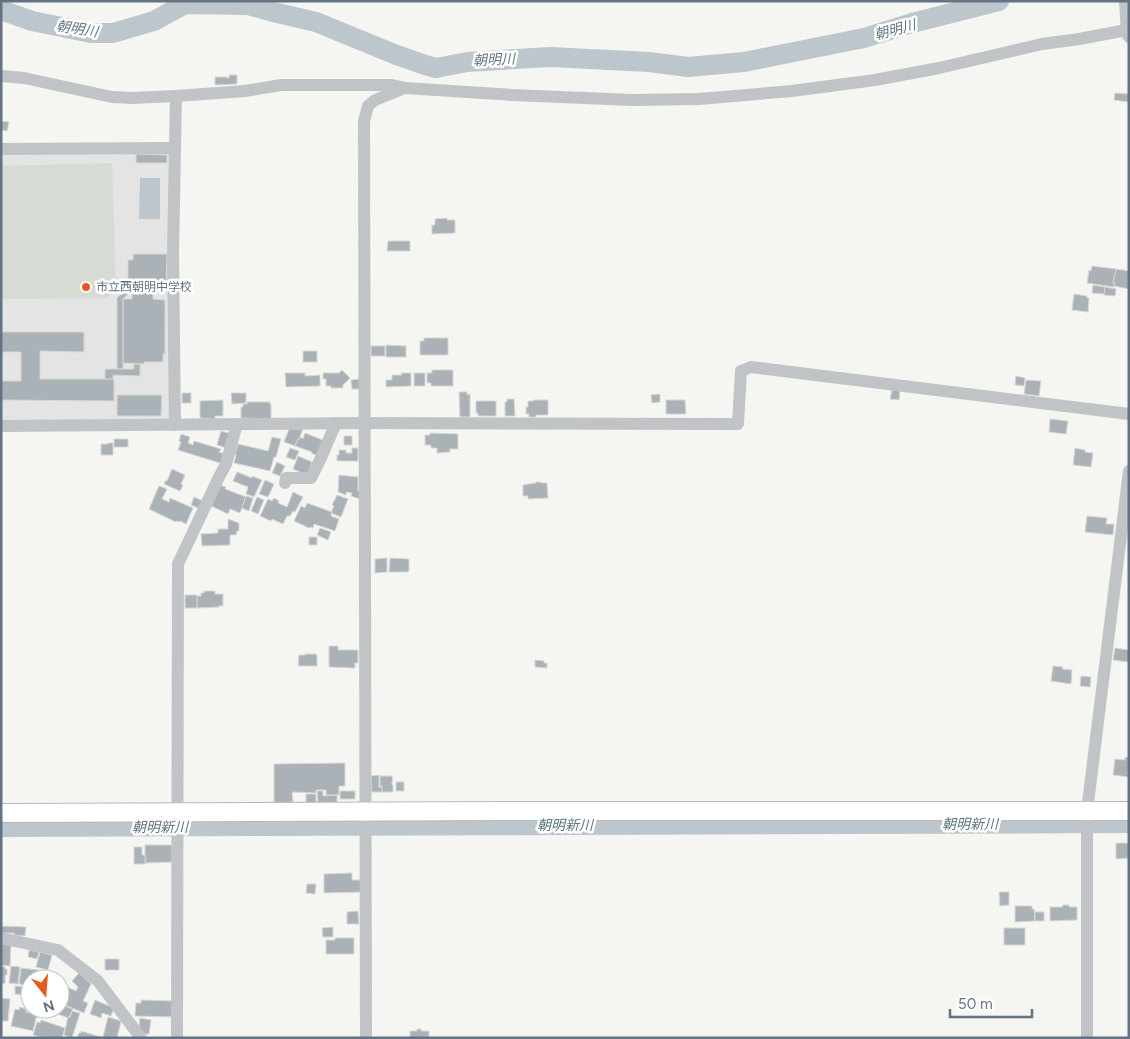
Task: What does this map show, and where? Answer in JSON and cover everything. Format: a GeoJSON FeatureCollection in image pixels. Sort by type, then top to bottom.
{"type":"FeatureCollection","features":[{"type":"Feature","properties":{"kind":"street"},"geometry":{"type":"LineString","coordinates":[[1,76],[24,78],[112,97],[133,98],[282,86],[392,85],[405,88],[513,95],[632,100],[708,98],[792,91],[875,80],[939,68],[1042,44],[1128,34],[1125,1]]}},
{"type":"Feature","properties":{"kind":"street"},"geometry":{"type":"LineString","coordinates":[[366,1038],[364,121],[368,106],[375,100],[405,88]]}},
{"type":"Feature","properties":{"kind":"street"},"geometry":{"type":"LineString","coordinates":[[175,425],[173,254],[176,96]]}},
{"type":"Feature","properties":{"kind":"street"},"geometry":{"type":"LineString","coordinates":[[1,148],[175,148]]}},
{"type":"Feature","properties":{"kind":"street"},"geometry":{"type":"LineString","coordinates":[[1,426],[336,423],[738,424],[741,371],[751,367],[1129,414]]}},
{"type":"Feature","properties":{"kind":"street"},"geometry":{"type":"LineString","coordinates":[[285,482],[286,478],[310,478],[336,423]]}},
{"type":"Feature","properties":{"kind":"street"},"geometry":{"type":"LineString","coordinates":[[177,1038],[178,564],[226,464],[237,424]]}},
{"type":"Feature","properties":{"kind":"street"},"geometry":{"type":"LineString","coordinates":[[1087,1038],[1087,820],[1129,471]]}},
{"type":"Feature","properties":{"kind":"street"},"geometry":{"type":"LineString","coordinates":[[1,813],[365,821],[1087,820],[1129,811]]}},
{"type":"Feature","properties":{"kind":"street"},"geometry":{"type":"LineString","coordinates":[[1,938],[58,950],[98,980],[142,1038]]}},
{"type":"Feature","properties":{"kind":"shaded area","name":"市立西朝明中学校"},"geometry":{"type":"Polygon","coordinates":[[[171,152],[171,420],[1,420],[1,153],[171,152]]]}},
{"type":"Feature","properties":{"kind":"shaded area"},"geometry":{"type":"Polygon","coordinates":[[[112,163],[116,290],[106,298],[1,299],[1,166],[112,163]]]}},
{"type":"Feature","properties":{"kind":"shaded area"},"geometry":{"type":"Polygon","coordinates":[[[140,178],[160,178],[160,219],[139,219],[140,178]]]}},
{"type":"Feature","properties":{"kind":"building"},"geometry":{"type":"Polygon","coordinates":[[[229,75],[237,75],[237,84],[215,85],[215,77],[229,78],[229,75]]]}},
{"type":"Feature","properties":{"kind":"building"},"geometry":{"type":"Polygon","coordinates":[[[1115,93],[1129,94],[1129,102],[1114,100],[1115,93]]]}},
{"type":"Feature","properties":{"kind":"building"},"geometry":{"type":"Polygon","coordinates":[[[1,121],[9,122],[7,131],[1,130],[1,121]]]}},
{"type":"Feature","properties":{"kind":"building"},"geometry":{"type":"Polygon","coordinates":[[[136,154],[167,155],[167,163],[136,163],[136,154]]]}},
{"type":"Feature","properties":{"kind":"building"},"geometry":{"type":"Polygon","coordinates":[[[447,218],[447,220],[455,220],[455,233],[432,234],[432,225],[435,225],[435,219],[447,218]]]}},
{"type":"Feature","properties":{"kind":"building"},"geometry":{"type":"Polygon","coordinates":[[[388,241],[410,241],[410,251],[387,251],[388,241]]]}},
{"type":"Feature","properties":{"kind":"building"},"geometry":{"type":"Polygon","coordinates":[[[133,254],[167,254],[166,288],[133,288],[132,283],[128,283],[128,260],[133,260],[133,254]]]}},
{"type":"Feature","properties":{"kind":"building"},"geometry":{"type":"Polygon","coordinates":[[[1092,266],[1116,269],[1114,287],[1087,283],[1089,270],[1091,271],[1092,266]]]}},
{"type":"Feature","properties":{"kind":"building"},"geometry":{"type":"Polygon","coordinates":[[[1116,269],[1129,271],[1129,289],[1114,286],[1116,269]]]}},
{"type":"Feature","properties":{"kind":"building"},"geometry":{"type":"Polygon","coordinates":[[[132,283],[133,288],[123,299],[123,369],[117,369],[117,298],[132,283]]]}},
{"type":"Feature","properties":{"kind":"building"},"geometry":{"type":"Polygon","coordinates":[[[1093,285],[1105,287],[1104,294],[1092,293],[1093,285]]]}},
{"type":"Feature","properties":{"kind":"building"},"geometry":{"type":"Polygon","coordinates":[[[1105,287],[1116,289],[1115,296],[1104,295],[1105,287]]]}},
{"type":"Feature","properties":{"kind":"building"},"geometry":{"type":"Polygon","coordinates":[[[132,291],[153,292],[153,299],[165,300],[165,354],[163,354],[163,362],[144,362],[144,364],[123,363],[123,299],[132,299],[132,291]]]}},
{"type":"Feature","properties":{"kind":"building"},"geometry":{"type":"Polygon","coordinates":[[[1074,294],[1089,298],[1088,312],[1072,310],[1074,294]]]}},
{"type":"Feature","properties":{"kind":"building"},"geometry":{"type":"Polygon","coordinates":[[[1,332],[84,332],[84,352],[40,351],[40,379],[114,379],[114,401],[1,400],[1,381],[21,381],[21,352],[3,352],[1,360],[1,332]]]}},
{"type":"Feature","properties":{"kind":"building"},"geometry":{"type":"Polygon","coordinates":[[[424,338],[448,338],[448,355],[420,355],[420,341],[424,341],[424,338]]]}},
{"type":"Feature","properties":{"kind":"building"},"geometry":{"type":"Polygon","coordinates":[[[386,345],[406,346],[406,357],[386,357],[386,345]]]}},
{"type":"Feature","properties":{"kind":"building"},"geometry":{"type":"Polygon","coordinates":[[[371,346],[385,346],[385,356],[371,356],[371,346]]]}},
{"type":"Feature","properties":{"kind":"building"},"geometry":{"type":"Polygon","coordinates":[[[303,351],[317,351],[317,362],[303,362],[303,351]]]}},
{"type":"Feature","properties":{"kind":"building"},"geometry":{"type":"Polygon","coordinates":[[[134,364],[140,364],[140,376],[113,375],[113,379],[105,379],[105,369],[134,369],[134,364]]]}},
{"type":"Feature","properties":{"kind":"building"},"geometry":{"type":"Polygon","coordinates":[[[342,370],[350,378],[343,385],[343,388],[326,386],[326,379],[323,379],[323,373],[339,373],[342,370]]]}},
{"type":"Feature","properties":{"kind":"building"},"geometry":{"type":"Polygon","coordinates":[[[432,370],[453,370],[453,386],[431,386],[431,383],[427,383],[427,373],[432,373],[432,370]]]}},
{"type":"Feature","properties":{"kind":"building"},"geometry":{"type":"Polygon","coordinates":[[[285,373],[305,373],[305,376],[320,375],[320,386],[286,387],[285,373]]]}},
{"type":"Feature","properties":{"kind":"building"},"geometry":{"type":"Polygon","coordinates":[[[401,373],[411,373],[411,386],[386,387],[386,380],[392,380],[392,375],[402,375],[401,373]]]}},
{"type":"Feature","properties":{"kind":"building"},"geometry":{"type":"Polygon","coordinates":[[[414,373],[425,373],[425,386],[414,386],[414,373]]]}},
{"type":"Feature","properties":{"kind":"building"},"geometry":{"type":"Polygon","coordinates":[[[1016,376],[1025,378],[1024,386],[1015,385],[1016,376]]]}},
{"type":"Feature","properties":{"kind":"building"},"geometry":{"type":"Polygon","coordinates":[[[360,379],[360,389],[352,389],[351,380],[360,379]]]}},
{"type":"Feature","properties":{"kind":"building"},"geometry":{"type":"Polygon","coordinates":[[[1026,380],[1041,381],[1039,396],[1024,394],[1026,380]]]}},
{"type":"Feature","properties":{"kind":"building"},"geometry":{"type":"Polygon","coordinates":[[[892,390],[900,391],[899,400],[890,399],[892,390]]]}},
{"type":"Feature","properties":{"kind":"building"},"geometry":{"type":"Polygon","coordinates":[[[459,392],[467,392],[467,395],[470,394],[470,417],[460,417],[459,392]]]}},
{"type":"Feature","properties":{"kind":"building"},"geometry":{"type":"Polygon","coordinates":[[[182,393],[191,393],[191,403],[182,403],[182,393]]]}},
{"type":"Feature","properties":{"kind":"building"},"geometry":{"type":"Polygon","coordinates":[[[231,393],[246,393],[246,403],[232,404],[231,393]]]}},
{"type":"Feature","properties":{"kind":"building"},"geometry":{"type":"Polygon","coordinates":[[[660,394],[660,402],[652,403],[651,395],[660,394]]]}},
{"type":"Feature","properties":{"kind":"building"},"geometry":{"type":"Polygon","coordinates":[[[117,395],[162,395],[161,416],[117,416],[117,395]]]}},
{"type":"Feature","properties":{"kind":"building"},"geometry":{"type":"Polygon","coordinates":[[[507,399],[514,399],[515,416],[505,416],[505,402],[507,402],[507,399]]]}},
{"type":"Feature","properties":{"kind":"building"},"geometry":{"type":"Polygon","coordinates":[[[223,400],[223,416],[215,416],[215,419],[200,418],[200,401],[223,400]]]}},
{"type":"Feature","properties":{"kind":"building"},"geometry":{"type":"Polygon","coordinates":[[[548,400],[548,415],[529,417],[529,414],[526,414],[528,401],[548,400]]]}},
{"type":"Feature","properties":{"kind":"building"},"geometry":{"type":"Polygon","coordinates":[[[666,400],[685,400],[686,414],[666,414],[666,400]]]}},
{"type":"Feature","properties":{"kind":"building"},"geometry":{"type":"Polygon","coordinates":[[[476,401],[496,401],[496,416],[478,416],[478,413],[476,413],[476,401]]]}},
{"type":"Feature","properties":{"kind":"building"},"geometry":{"type":"Polygon","coordinates":[[[247,402],[270,402],[271,419],[241,418],[241,407],[243,407],[243,404],[247,404],[247,402]]]}},
{"type":"Feature","properties":{"kind":"building"},"geometry":{"type":"Polygon","coordinates":[[[1050,419],[1068,421],[1066,434],[1049,432],[1050,419]]]}},
{"type":"Feature","properties":{"kind":"building"},"geometry":{"type":"Polygon","coordinates":[[[289,429],[303,429],[295,446],[284,442],[289,429]]]}},
{"type":"Feature","properties":{"kind":"building"},"geometry":{"type":"Polygon","coordinates":[[[221,431],[232,434],[227,448],[217,445],[221,431]]]}},
{"type":"Feature","properties":{"kind":"building"},"geometry":{"type":"Polygon","coordinates":[[[305,433],[325,441],[319,456],[295,446],[300,437],[303,439],[305,433]]]}},
{"type":"Feature","properties":{"kind":"building"},"geometry":{"type":"Polygon","coordinates":[[[430,433],[458,434],[458,449],[437,453],[437,448],[425,445],[425,435],[430,435],[430,433]]]}},
{"type":"Feature","properties":{"kind":"building"},"geometry":{"type":"Polygon","coordinates":[[[181,434],[190,437],[188,443],[193,445],[194,441],[221,449],[219,452],[226,455],[223,464],[178,450],[181,434]]]}},
{"type":"Feature","properties":{"kind":"building"},"geometry":{"type":"Polygon","coordinates":[[[344,436],[352,436],[352,445],[344,445],[344,436]]]}},
{"type":"Feature","properties":{"kind":"building"},"geometry":{"type":"Polygon","coordinates":[[[272,437],[281,439],[270,471],[234,463],[238,444],[268,451],[272,437]]]}},
{"type":"Feature","properties":{"kind":"building"},"geometry":{"type":"Polygon","coordinates":[[[114,439],[128,439],[128,447],[114,447],[114,439]]]}},
{"type":"Feature","properties":{"kind":"building"},"geometry":{"type":"Polygon","coordinates":[[[113,443],[113,455],[101,455],[101,444],[113,443]]]}},
{"type":"Feature","properties":{"kind":"building"},"geometry":{"type":"Polygon","coordinates":[[[290,448],[299,451],[295,460],[286,457],[290,448]]]}},
{"type":"Feature","properties":{"kind":"building"},"geometry":{"type":"Polygon","coordinates":[[[352,448],[358,448],[358,461],[337,461],[339,450],[346,450],[346,453],[352,453],[352,448]]]}},
{"type":"Feature","properties":{"kind":"building"},"geometry":{"type":"Polygon","coordinates":[[[1075,448],[1093,453],[1091,467],[1073,465],[1075,448]]]}},
{"type":"Feature","properties":{"kind":"building"},"geometry":{"type":"Polygon","coordinates":[[[298,456],[312,462],[307,475],[293,469],[298,456]]]}},
{"type":"Feature","properties":{"kind":"building"},"geometry":{"type":"Polygon","coordinates":[[[277,462],[285,466],[280,476],[272,473],[277,462]]]}},
{"type":"Feature","properties":{"kind":"building"},"geometry":{"type":"Polygon","coordinates":[[[172,469],[185,475],[180,491],[164,484],[172,469]]]}},
{"type":"Feature","properties":{"kind":"building"},"geometry":{"type":"Polygon","coordinates":[[[237,472],[262,480],[254,497],[246,494],[248,487],[233,481],[237,472]]]}},
{"type":"Feature","properties":{"kind":"building"},"geometry":{"type":"Polygon","coordinates":[[[339,475],[358,477],[360,499],[351,496],[352,493],[346,492],[346,495],[338,492],[339,475]]]}},
{"type":"Feature","properties":{"kind":"building"},"geometry":{"type":"Polygon","coordinates":[[[265,480],[274,484],[268,497],[259,494],[265,480]]]}},
{"type":"Feature","properties":{"kind":"building"},"geometry":{"type":"Polygon","coordinates":[[[536,482],[547,483],[548,498],[528,499],[528,496],[523,496],[523,485],[536,482]]]}},
{"type":"Feature","properties":{"kind":"building"},"geometry":{"type":"Polygon","coordinates":[[[218,485],[246,497],[240,513],[230,509],[228,514],[209,505],[218,485]]]}},
{"type":"Feature","properties":{"kind":"building"},"geometry":{"type":"Polygon","coordinates":[[[159,486],[167,489],[162,499],[169,502],[170,498],[193,508],[186,524],[180,521],[176,522],[149,509],[159,486]]]}},
{"type":"Feature","properties":{"kind":"building"},"geometry":{"type":"Polygon","coordinates":[[[293,492],[303,497],[295,512],[293,511],[290,516],[287,516],[283,524],[260,516],[268,499],[272,501],[274,498],[279,501],[278,503],[287,507],[293,492]]]}},
{"type":"Feature","properties":{"kind":"building"},"geometry":{"type":"Polygon","coordinates":[[[337,495],[348,499],[341,517],[331,513],[334,506],[332,505],[337,495]]]}},
{"type":"Feature","properties":{"kind":"building"},"geometry":{"type":"Polygon","coordinates":[[[246,496],[253,498],[249,511],[242,508],[246,496]]]}},
{"type":"Feature","properties":{"kind":"building"},"geometry":{"type":"Polygon","coordinates":[[[194,497],[203,501],[200,509],[191,505],[194,497]]]}},
{"type":"Feature","properties":{"kind":"building"},"geometry":{"type":"Polygon","coordinates":[[[257,497],[264,500],[258,514],[251,511],[257,497]]]}},
{"type":"Feature","properties":{"kind":"building"},"geometry":{"type":"Polygon","coordinates":[[[307,503],[332,512],[331,516],[339,519],[335,531],[314,524],[313,528],[309,528],[294,521],[301,506],[305,508],[307,503]]]}},
{"type":"Feature","properties":{"kind":"building"},"geometry":{"type":"Polygon","coordinates":[[[1087,516],[1107,518],[1106,524],[1114,524],[1113,535],[1085,532],[1087,516]]]}},
{"type":"Feature","properties":{"kind":"building"},"geometry":{"type":"Polygon","coordinates":[[[228,519],[239,523],[239,531],[237,531],[236,535],[230,535],[230,545],[202,546],[201,534],[218,533],[218,529],[228,529],[228,519]]]}},
{"type":"Feature","properties":{"kind":"building"},"geometry":{"type":"Polygon","coordinates":[[[320,528],[331,532],[328,540],[317,535],[320,528]]]}},
{"type":"Feature","properties":{"kind":"building"},"geometry":{"type":"Polygon","coordinates":[[[309,537],[317,537],[317,545],[309,545],[309,537]]]}},
{"type":"Feature","properties":{"kind":"building"},"geometry":{"type":"Polygon","coordinates":[[[387,558],[387,572],[375,573],[375,559],[387,558]]]}},
{"type":"Feature","properties":{"kind":"building"},"geometry":{"type":"Polygon","coordinates":[[[390,558],[409,559],[409,571],[389,572],[390,558]]]}},
{"type":"Feature","properties":{"kind":"building"},"geometry":{"type":"Polygon","coordinates":[[[204,591],[215,591],[215,594],[223,594],[223,606],[197,608],[197,596],[201,596],[201,593],[204,593],[204,591]]]}},
{"type":"Feature","properties":{"kind":"building"},"geometry":{"type":"Polygon","coordinates":[[[185,595],[197,595],[197,608],[185,608],[185,595]]]}},
{"type":"Feature","properties":{"kind":"building"},"geometry":{"type":"Polygon","coordinates":[[[329,646],[338,646],[338,650],[358,650],[358,663],[355,663],[355,668],[329,667],[329,646]]]}},
{"type":"Feature","properties":{"kind":"building"},"geometry":{"type":"Polygon","coordinates":[[[1115,648],[1129,650],[1129,662],[1113,660],[1115,648]]]}},
{"type":"Feature","properties":{"kind":"building"},"geometry":{"type":"Polygon","coordinates":[[[299,655],[317,655],[317,666],[298,666],[299,655]]]}},
{"type":"Feature","properties":{"kind":"building"},"geometry":{"type":"Polygon","coordinates":[[[535,660],[547,663],[547,668],[535,667],[535,660]]]}},
{"type":"Feature","properties":{"kind":"building"},"geometry":{"type":"Polygon","coordinates":[[[1053,666],[1072,670],[1071,684],[1051,681],[1053,666]]]}},
{"type":"Feature","properties":{"kind":"building"},"geometry":{"type":"Polygon","coordinates":[[[1081,676],[1091,677],[1090,687],[1080,686],[1081,676]]]}},
{"type":"Feature","properties":{"kind":"building"},"geometry":{"type":"Polygon","coordinates":[[[1125,757],[1129,758],[1129,777],[1113,775],[1115,759],[1125,760],[1125,757]]]}},
{"type":"Feature","properties":{"kind":"building"},"geometry":{"type":"Polygon","coordinates":[[[345,763],[345,786],[339,786],[339,795],[326,795],[326,790],[316,790],[316,793],[292,792],[293,802],[274,803],[274,764],[345,763]]]}},
{"type":"Feature","properties":{"kind":"building"},"geometry":{"type":"Polygon","coordinates":[[[379,775],[379,787],[382,787],[382,792],[372,792],[371,776],[379,775]]]}},
{"type":"Feature","properties":{"kind":"building"},"geometry":{"type":"Polygon","coordinates":[[[380,776],[392,776],[393,792],[382,792],[380,776]]]}},
{"type":"Feature","properties":{"kind":"building"},"geometry":{"type":"Polygon","coordinates":[[[396,782],[404,782],[404,791],[396,791],[396,782]]]}},
{"type":"Feature","properties":{"kind":"building"},"geometry":{"type":"Polygon","coordinates":[[[317,791],[323,791],[323,796],[337,795],[337,804],[318,804],[317,791]]]}},
{"type":"Feature","properties":{"kind":"building"},"geometry":{"type":"Polygon","coordinates":[[[340,791],[355,791],[355,799],[340,799],[340,791]]]}},
{"type":"Feature","properties":{"kind":"building"},"geometry":{"type":"Polygon","coordinates":[[[306,794],[316,794],[316,803],[306,803],[306,794]]]}},
{"type":"Feature","properties":{"kind":"building"},"geometry":{"type":"Polygon","coordinates":[[[1116,843],[1129,843],[1129,858],[1116,859],[1116,843]]]}},
{"type":"Feature","properties":{"kind":"building"},"geometry":{"type":"Polygon","coordinates":[[[145,845],[172,845],[172,862],[145,863],[145,845]]]}},
{"type":"Feature","properties":{"kind":"building"},"geometry":{"type":"Polygon","coordinates":[[[134,847],[142,847],[142,855],[145,855],[145,864],[134,864],[134,847]]]}},
{"type":"Feature","properties":{"kind":"building"},"geometry":{"type":"Polygon","coordinates":[[[352,873],[352,880],[361,880],[361,892],[324,893],[324,874],[352,873]]]}},
{"type":"Feature","properties":{"kind":"building"},"geometry":{"type":"Polygon","coordinates":[[[307,884],[316,884],[315,894],[306,893],[307,884]]]}},
{"type":"Feature","properties":{"kind":"building"},"geometry":{"type":"Polygon","coordinates":[[[999,892],[1009,892],[1009,905],[1000,906],[999,892]]]}},
{"type":"Feature","properties":{"kind":"building"},"geometry":{"type":"Polygon","coordinates":[[[1063,905],[1077,907],[1077,920],[1050,921],[1050,907],[1062,907],[1063,905]]]}},
{"type":"Feature","properties":{"kind":"building"},"geometry":{"type":"Polygon","coordinates":[[[1015,906],[1032,906],[1035,921],[1015,922],[1015,906]]]}},
{"type":"Feature","properties":{"kind":"building"},"geometry":{"type":"Polygon","coordinates":[[[358,911],[359,924],[347,924],[347,912],[358,911]]]}},
{"type":"Feature","properties":{"kind":"building"},"geometry":{"type":"Polygon","coordinates":[[[1035,912],[1044,912],[1044,921],[1035,921],[1035,912]]]}},
{"type":"Feature","properties":{"kind":"building"},"geometry":{"type":"Polygon","coordinates":[[[1,926],[26,927],[25,936],[14,935],[14,933],[1,933],[1,926]]]}},
{"type":"Feature","properties":{"kind":"building"},"geometry":{"type":"Polygon","coordinates":[[[333,927],[333,937],[323,937],[322,928],[333,927]]]}},
{"type":"Feature","properties":{"kind":"building"},"geometry":{"type":"Polygon","coordinates":[[[1004,928],[1025,928],[1025,945],[1004,945],[1004,928]]]}},
{"type":"Feature","properties":{"kind":"building"},"geometry":{"type":"Polygon","coordinates":[[[335,938],[354,938],[354,954],[326,954],[326,940],[335,940],[335,938]]]}},
{"type":"Feature","properties":{"kind":"building"},"geometry":{"type":"Polygon","coordinates":[[[1,944],[11,945],[10,966],[1,965],[1,944]]]}},
{"type":"Feature","properties":{"kind":"building"},"geometry":{"type":"Polygon","coordinates":[[[29,950],[39,952],[37,959],[28,957],[29,950]]]}},
{"type":"Feature","properties":{"kind":"building"},"geometry":{"type":"Polygon","coordinates":[[[40,952],[52,955],[48,969],[36,967],[40,952]]]}},
{"type":"Feature","properties":{"kind":"building"},"geometry":{"type":"Polygon","coordinates":[[[105,959],[119,959],[119,970],[105,970],[105,959]]]}},
{"type":"Feature","properties":{"kind":"building"},"geometry":{"type":"Polygon","coordinates":[[[1,966],[7,969],[5,984],[1,983],[1,966]]]}},
{"type":"Feature","properties":{"kind":"building"},"geometry":{"type":"Polygon","coordinates":[[[11,966],[20,967],[18,984],[9,983],[11,966]]]}},
{"type":"Feature","properties":{"kind":"building"},"geometry":{"type":"Polygon","coordinates":[[[79,973],[91,984],[83,1001],[88,1003],[84,1013],[70,1007],[70,988],[76,991],[78,987],[72,981],[79,973]]]}},
{"type":"Feature","properties":{"kind":"building"},"geometry":{"type":"Polygon","coordinates":[[[15,986],[20,986],[20,994],[15,994],[15,986]]]}},
{"type":"Feature","properties":{"kind":"building"},"geometry":{"type":"Polygon","coordinates":[[[1,998],[10,999],[8,1021],[1,1021],[1,998]]]}},
{"type":"Feature","properties":{"kind":"building"},"geometry":{"type":"Polygon","coordinates":[[[95,1000],[114,1008],[111,1016],[102,1013],[101,1018],[90,1014],[95,1000]]]}},
{"type":"Feature","properties":{"kind":"building"},"geometry":{"type":"Polygon","coordinates":[[[141,1000],[173,1001],[173,1017],[135,1016],[136,1003],[141,1003],[141,1000]]]}},
{"type":"Feature","properties":{"kind":"building"},"geometry":{"type":"Polygon","coordinates":[[[20,1007],[20,1019],[36,1019],[33,1031],[11,1026],[15,1009],[19,1010],[20,1007]]]}},
{"type":"Feature","properties":{"kind":"building"},"geometry":{"type":"Polygon","coordinates":[[[72,1011],[80,1013],[72,1038],[64,1035],[68,1019],[70,1019],[72,1011]]]}},
{"type":"Feature","properties":{"kind":"building"},"geometry":{"type":"Polygon","coordinates":[[[108,1017],[121,1021],[117,1038],[103,1037],[108,1017]]]}},
{"type":"Feature","properties":{"kind":"building"},"geometry":{"type":"Polygon","coordinates":[[[140,1018],[151,1020],[149,1034],[145,1034],[139,1027],[140,1018]]]}},
{"type":"Feature","properties":{"kind":"building"},"geometry":{"type":"Polygon","coordinates":[[[41,1020],[65,1028],[62,1038],[43,1038],[33,1035],[37,1022],[40,1023],[41,1020]]]}},
{"type":"Feature","properties":{"kind":"building"},"geometry":{"type":"Polygon","coordinates":[[[417,1029],[429,1031],[429,1038],[410,1038],[410,1031],[417,1031],[417,1029]]]}},
{"type":"Feature","properties":{"kind":"building"},"geometry":{"type":"Polygon","coordinates":[[[81,1031],[104,1038],[77,1038],[81,1031]]]}},
{"type":"Feature","properties":{"kind":"waterway","name":"朝明川"},"geometry":{"type":"LineString","coordinates":[[1,10],[32,21],[91,33],[113,33],[154,21],[185,4],[248,5],[316,22],[394,54],[436,68],[467,62],[550,57],[649,62],[688,67],[744,62],[864,38],[912,23],[999,1]]}},
{"type":"Feature","properties":{"kind":"waterway","name":"朝明新川"},"geometry":{"type":"LineString","coordinates":[[1,827],[1129,823]]}},
{"type":"Feature","properties":{"kind":"place","name":"市立西朝明中学校"},"geometry":{"type":"Point","coordinates":[86,287]}}]}
